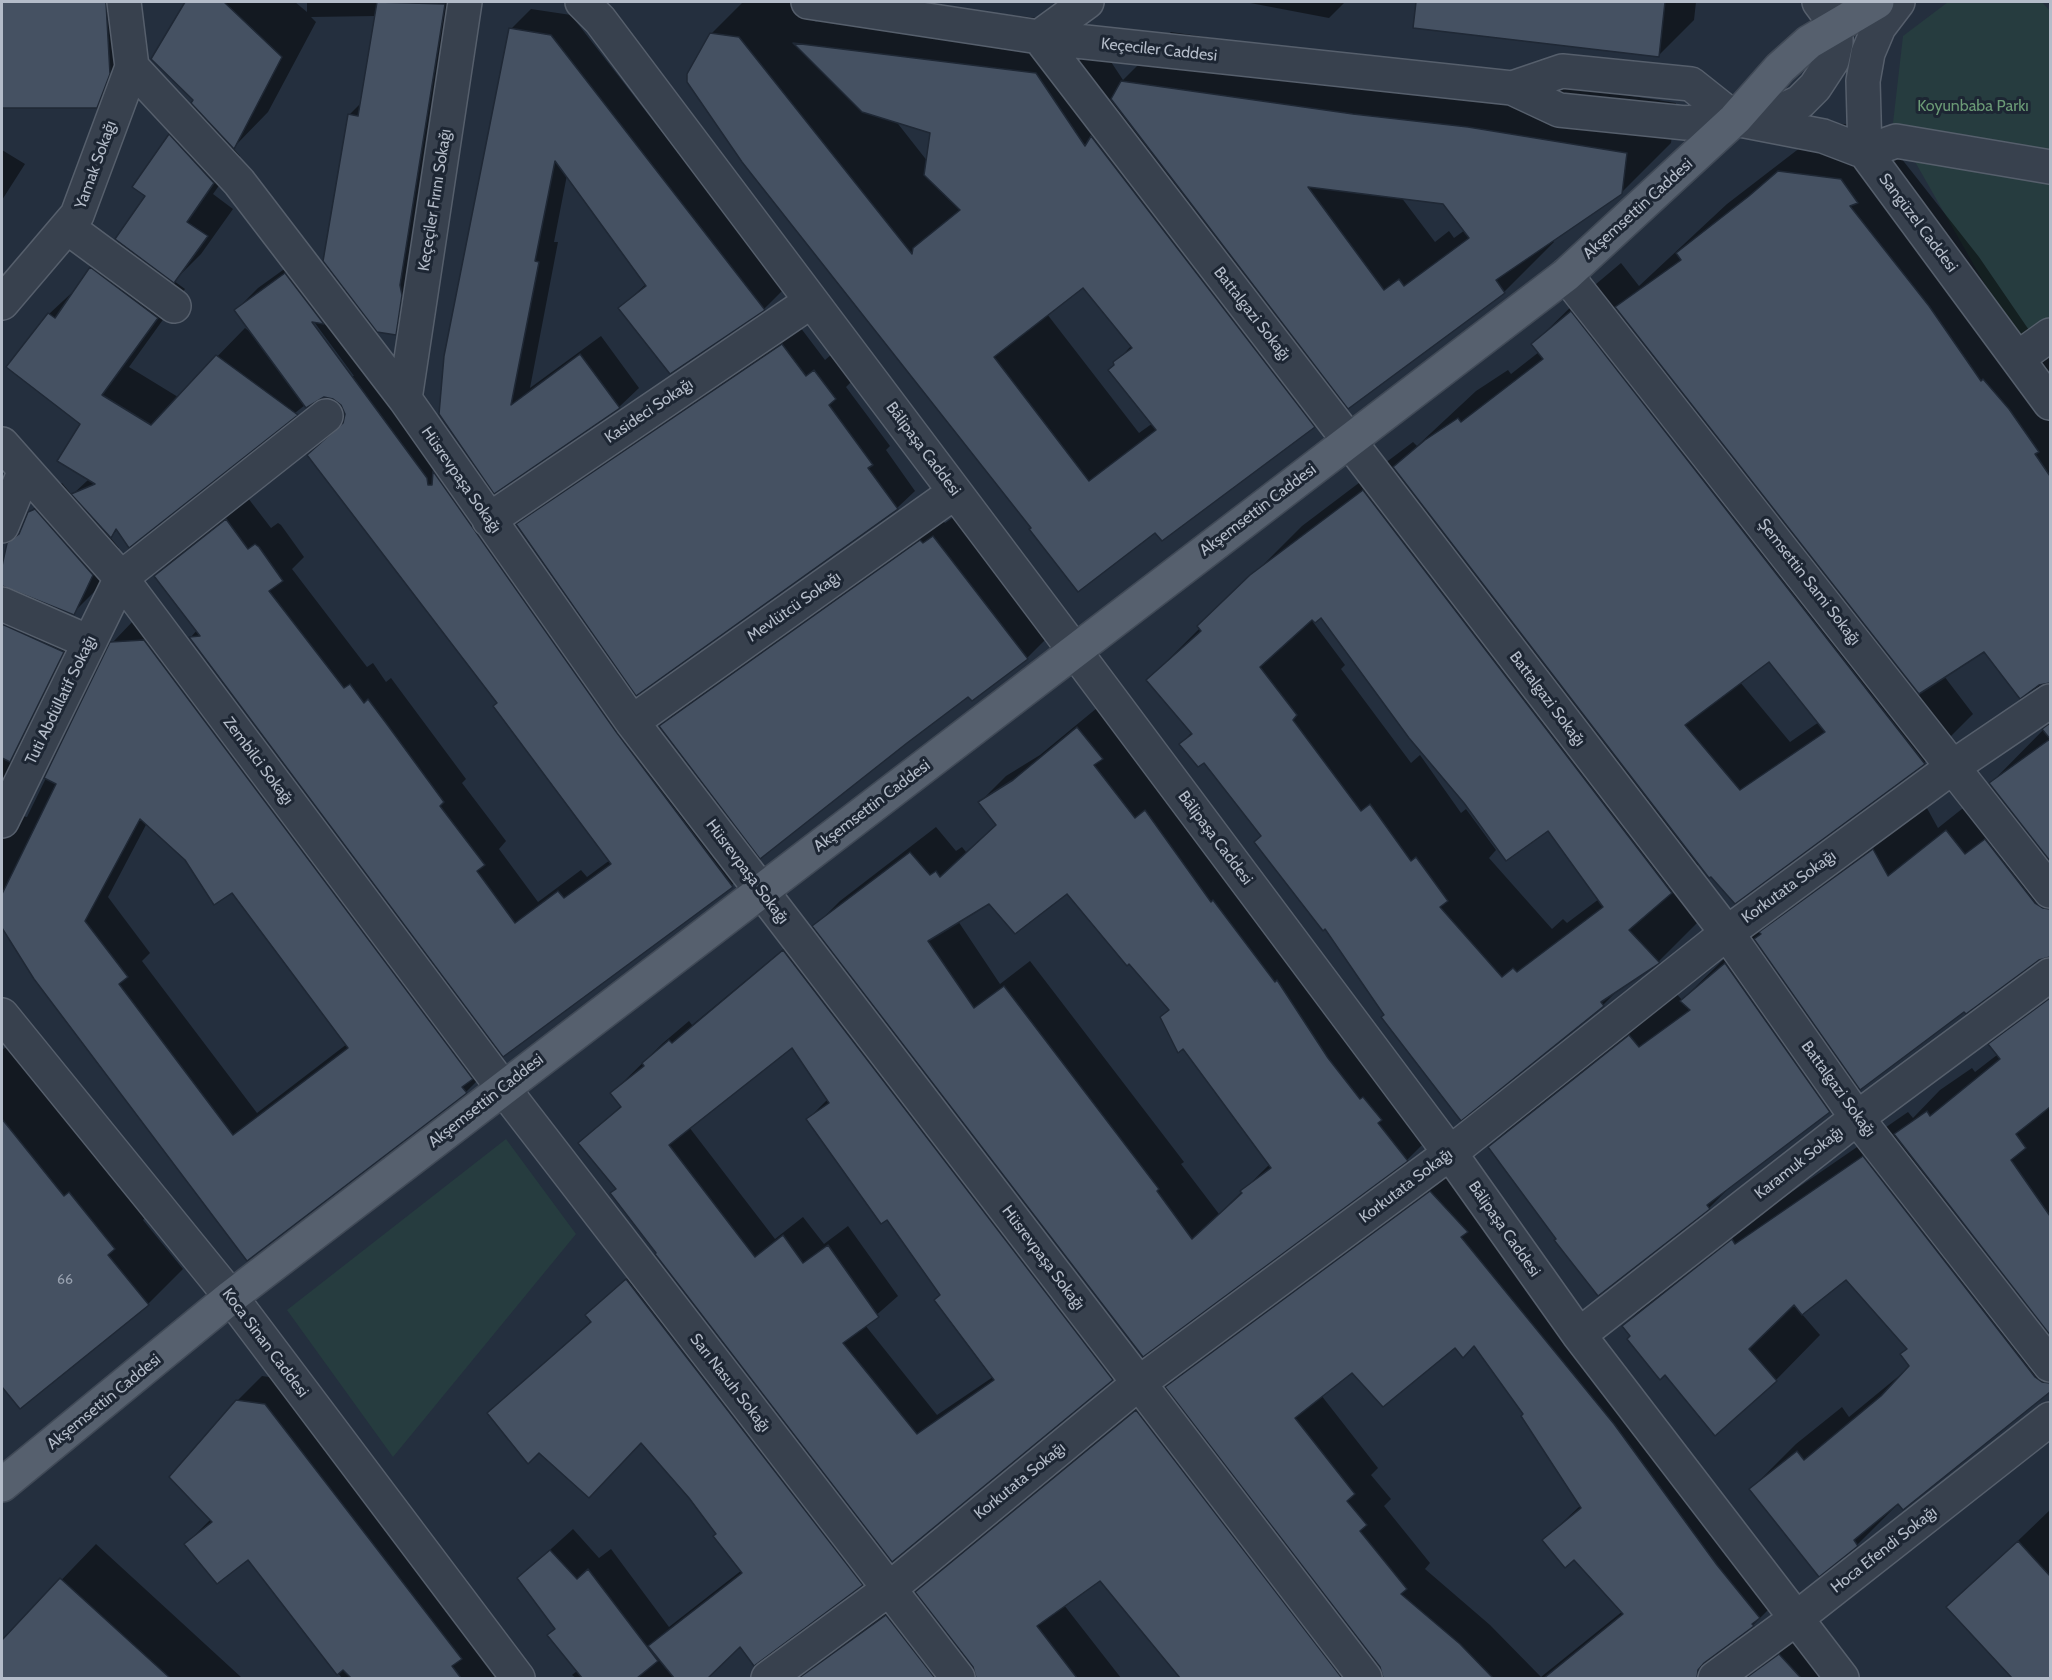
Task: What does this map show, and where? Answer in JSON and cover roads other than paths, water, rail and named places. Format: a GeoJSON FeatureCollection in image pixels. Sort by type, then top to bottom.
{"type":"FeatureCollection","features":[{"type":"Feature","properties":{"kind":"main road","name":"Akşemsettin Caddesi"},"geometry":{"type":"LineString","coordinates":[[2,1485],[231,1297],[1566,275],[1735,119],[1780,68],[1809,42],[1827,13],[1877,2]]}},
{"type":"Feature","properties":{"kind":"street","name":"Yamak Sokağı"},"geometry":{"type":"LineString","coordinates":[[2,303],[77,215],[132,66],[124,2]]}},
{"type":"Feature","properties":{"kind":"street","name":"Keçeçiler Fırını Sokağı"},"geometry":{"type":"LineString","coordinates":[[405,399],[465,2]]}},
{"type":"Feature","properties":{"kind":"street","name":"Bâlipaşa Caddesi"},"geometry":{"type":"LineString","coordinates":[[582,2],[600,20],[1074,650],[1450,1153],[1579,1335],[1798,1617],[1842,1678]]}},
{"type":"Feature","properties":{"kind":"street","name":"Keçeciler Caddesi"},"geometry":{"type":"LineString","coordinates":[[808,2],[1039,37],[1512,88],[1560,110],[1686,123],[1735,119]]}},
{"type":"Feature","properties":{"kind":"street"},"geometry":{"type":"LineString","coordinates":[[1039,37],[1087,2]]}},
{"type":"Feature","properties":{"kind":"street"},"geometry":{"type":"LineString","coordinates":[[1865,152],[1863,81],[1868,53],[1880,27],[1898,2]]}},
{"type":"Feature","properties":{"kind":"street","name":"Battalgazi Sokağı"},"geometry":{"type":"LineString","coordinates":[[1039,37],[1726,933],[1857,1118],[2050,1365]]}},
{"type":"Feature","properties":{"kind":"street","name":"Hüsrevpaşa Sokağı"},"geometry":{"type":"LineString","coordinates":[[132,66],[239,182],[405,399],[632,722],[1365,1678]]}},
{"type":"Feature","properties":{"kind":"street"},"geometry":{"type":"LineString","coordinates":[[1735,119],[1823,136],[1865,152],[1896,141],[2050,167]]}},
{"type":"Feature","properties":{"kind":"street","name":"Sangüzel Caddesi"},"geometry":{"type":"LineString","coordinates":[[1865,152],[2050,403]]}},
{"type":"Feature","properties":{"kind":"street"},"geometry":{"type":"LineString","coordinates":[[67,227],[174,306]]}},
{"type":"Feature","properties":{"kind":"street","name":"Şemsettin Sami Sokağı"},"geometry":{"type":"LineString","coordinates":[[1566,275],[2050,891]]}},
{"type":"Feature","properties":{"kind":"street","name":"Kasideci Sokağı"},"geometry":{"type":"LineString","coordinates":[[489,520],[810,302]]}},
{"type":"Feature","properties":{"kind":"street"},"geometry":{"type":"LineString","coordinates":[[2018,357],[2050,335]]}},
{"type":"Feature","properties":{"kind":"street"},"geometry":{"type":"LineString","coordinates":[[121,578],[326,416]]}},
{"type":"Feature","properties":{"kind":"street","name":"Zembilci Sokağı"},"geometry":{"type":"LineString","coordinates":[[2,444],[121,578],[503,1088]]}},
{"type":"Feature","properties":{"kind":"street"},"geometry":{"type":"LineString","coordinates":[[2,526],[25,470]]}},
{"type":"Feature","properties":{"kind":"street","name":"Mevlütcü Sokağı"},"geometry":{"type":"LineString","coordinates":[[632,722],[955,492]]}},
{"type":"Feature","properties":{"kind":"street","name":"Tuti Abdüllatif Sokağı"},"geometry":{"type":"LineString","coordinates":[[2,821],[9,782],[89,642],[121,578]]}},
{"type":"Feature","properties":{"kind":"street"},"geometry":{"type":"LineString","coordinates":[[2,604],[89,642]]}},
{"type":"Feature","properties":{"kind":"street","name":"Korkutata Sokağı"},"geometry":{"type":"LineString","coordinates":[[768,1678],[889,1589],[1139,1383],[1450,1153],[1726,933],[1954,766],[2050,701]]}},
{"type":"Feature","properties":{"kind":"street","name":"Karamuk Sokağı"},"geometry":{"type":"LineString","coordinates":[[1579,1335],[1857,1118],[2050,975]]}},
{"type":"Feature","properties":{"kind":"street","name":"Koca Sinan Caddesi"},"geometry":{"type":"LineString","coordinates":[[2,1015],[231,1297],[518,1678]]}},
{"type":"Feature","properties":{"kind":"street","name":"Sarı Nasuh Sokağı"},"geometry":{"type":"LineString","coordinates":[[503,1088],[958,1678]]}},
{"type":"Feature","properties":{"kind":"street","name":"Hoca Efendi Sokağı"},"geometry":{"type":"LineString","coordinates":[[1715,1678],[1798,1617],[2050,1419]]}},
{"type":"Feature","properties":{"kind":"park label","name":"Koyunbaba Parkı"},"geometry":{"type":"Point","coordinates":[1973,106]}}]}
